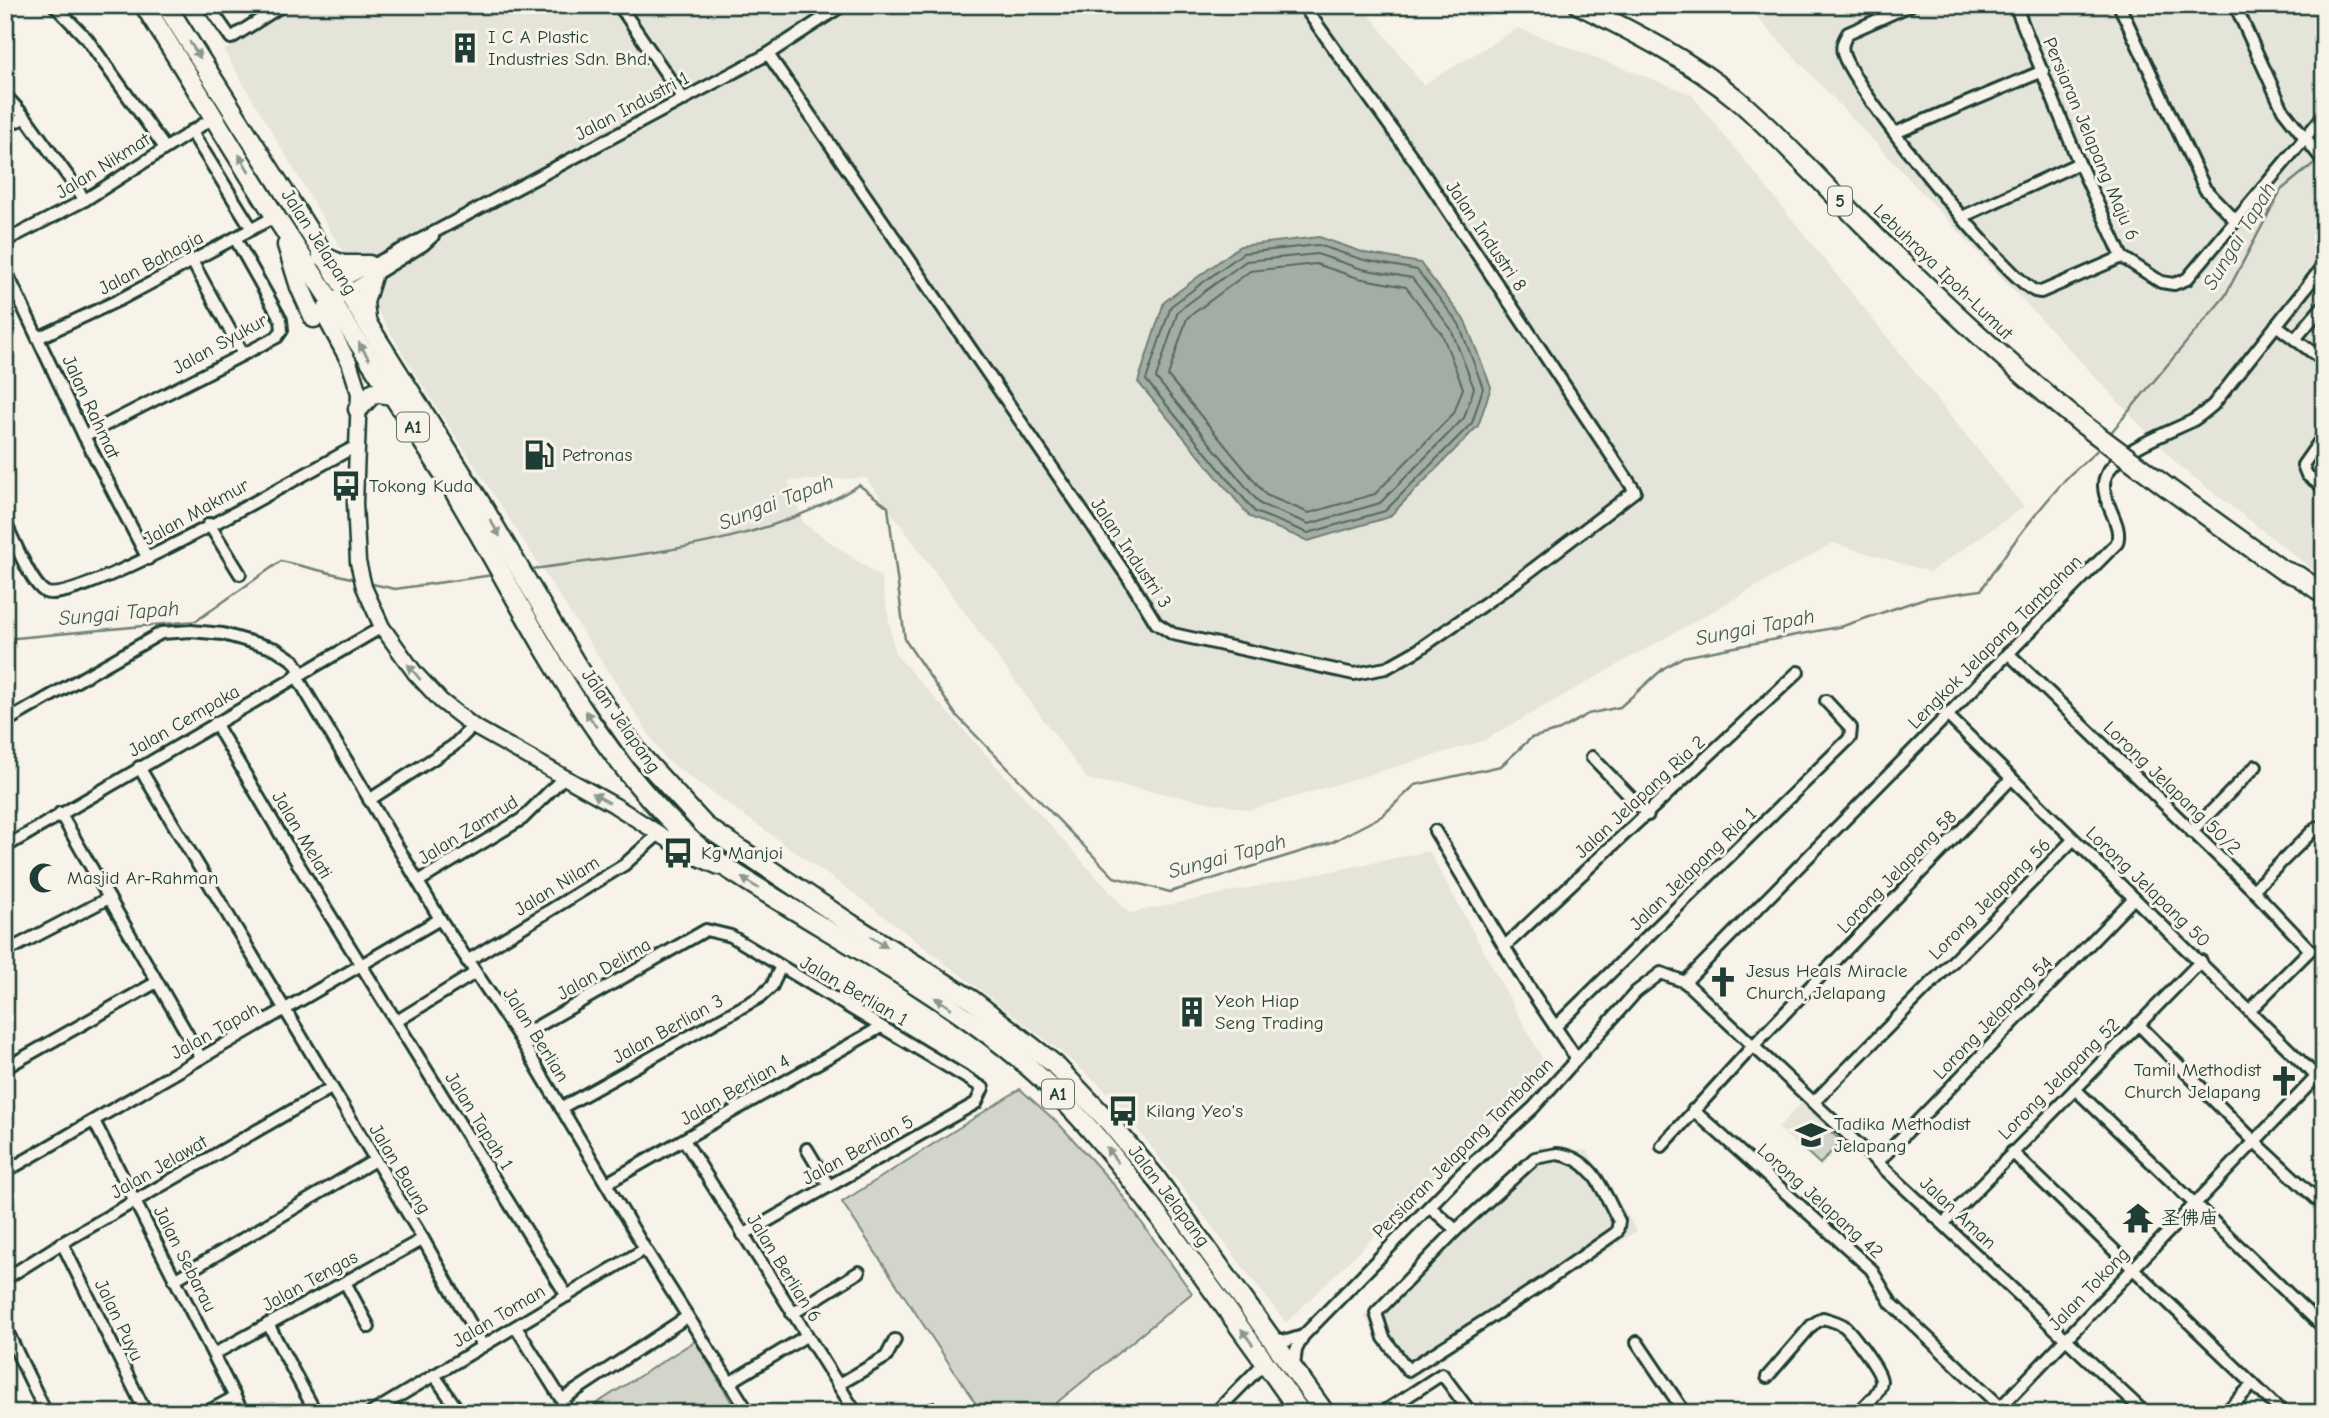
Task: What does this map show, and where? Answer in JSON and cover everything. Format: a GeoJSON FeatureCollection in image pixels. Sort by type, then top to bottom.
{"type":"FeatureCollection","features":[{"type":"Feature","properties":{"kind":"main road","name":"Jalan Jelapang"},"geometry":{"type":"LineString","coordinates":[[144,5],[216,116],[278,219],[367,326],[624,768],[685,837],[727,868],[950,1007],[1006,1047],[1056,1092],[1097,1135],[1159,1216],[1301,1413]]}},
{"type":"Feature","properties":{"kind":"main road","name":"Jalan Jelapang"},"geometry":{"type":"LineString","coordinates":[[166,5],[322,256],[336,292],[392,394],[501,553]]}},
{"type":"Feature","properties":{"kind":"main road","name":"Lebuhraya Ipoh-Lumut"},"geometry":{"type":"LineString","coordinates":[[1579,5],[1682,59],[1737,99],[1787,145],[1931,292],[2005,362],[2168,488],[2282,570],[2298,576],[2324,594]]}},
{"type":"Feature","properties":{"kind":"main road"},"geometry":{"type":"LineString","coordinates":[[278,219],[300,287],[314,318]]}},
{"type":"Feature","properties":{"kind":"main road"},"geometry":{"type":"LineString","coordinates":[[322,256],[347,266],[371,271],[364,302],[367,326]]}},
{"type":"Feature","properties":{"kind":"main road"},"geometry":{"type":"LineString","coordinates":[[358,409],[371,394],[380,391],[392,394]]}},
{"type":"Feature","properties":{"kind":"main road","name":"Lebuhraya Ipoh-Lumut"},"geometry":{"type":"LineString","coordinates":[[2282,570],[2288,578],[2324,604]]}},
{"type":"Feature","properties":{"kind":"main road","name":"Jalan Jelapang"},"geometry":{"type":"LineString","coordinates":[[536,614],[577,666],[639,754],[705,826],[850,924],[972,1000],[1054,1064],[1109,1122],[1155,1177],[1294,1365],[1325,1413]]}},
{"type":"Feature","properties":{"kind":"main road"},"geometry":{"type":"LineString","coordinates":[[663,811],[689,828],[705,826],[707,841],[727,868]]}},
{"type":"Feature","properties":{"kind":"street"},"geometry":{"type":"LineString","coordinates":[[54,5],[87,39],[165,148]]}},
{"type":"Feature","properties":{"kind":"street"},"geometry":{"type":"LineString","coordinates":[[208,5],[231,38],[283,5]]}},
{"type":"Feature","properties":{"kind":"street"},"geometry":{"type":"LineString","coordinates":[[619,5],[684,100]]}},
{"type":"Feature","properties":{"kind":"street","name":"Jalan Industri 1"},"geometry":{"type":"LineString","coordinates":[[336,292],[423,245],[435,234],[768,54],[843,5]]}},
{"type":"Feature","properties":{"kind":"street","name":"Jalan Industri 8"},"geometry":{"type":"LineString","coordinates":[[1303,5],[1415,161],[1634,491]]}},
{"type":"Feature","properties":{"kind":"street"},"geometry":{"type":"LineString","coordinates":[[1911,5],[1848,33],[1843,42],[1843,54],[1895,133],[1962,217],[2035,292],[2041,292],[2122,257]]}},
{"type":"Feature","properties":{"kind":"street","name":"Persiaran Jelapang Maju 6"},"geometry":{"type":"LineString","coordinates":[[2015,5],[2079,163],[2122,257],[2161,282],[2174,284],[2187,279],[2236,221]]}},
{"type":"Feature","properties":{"kind":"street"},"geometry":{"type":"LineString","coordinates":[[2119,5],[2206,189],[2236,221],[2324,115]]}},
{"type":"Feature","properties":{"kind":"street"},"geometry":{"type":"LineString","coordinates":[[2235,5],[2283,110],[2321,160]]}},
{"type":"Feature","properties":{"kind":"street","name":"Jalan Industri 3"},"geometry":{"type":"LineString","coordinates":[[768,54],[1122,568],[1156,623],[1174,634],[1354,674],[1386,668],[1418,650],[1520,579],[1634,491]]}},
{"type":"Feature","properties":{"kind":"street"},"geometry":{"type":"LineString","coordinates":[[1895,133],[2043,71]]}},
{"type":"Feature","properties":{"kind":"street"},"geometry":{"type":"LineString","coordinates":[[5,95],[26,118],[86,200]]}},
{"type":"Feature","properties":{"kind":"street","name":"Jalan Nikmat"},"geometry":{"type":"LineString","coordinates":[[5,241],[86,200],[216,116]]}},
{"type":"Feature","properties":{"kind":"street"},"geometry":{"type":"LineString","coordinates":[[5,125],[26,118]]}},
{"type":"Feature","properties":{"kind":"street"},"geometry":{"type":"LineString","coordinates":[[191,131],[252,229]]}},
{"type":"Feature","properties":{"kind":"street"},"geometry":{"type":"LineString","coordinates":[[1962,217],[2079,163]]}},
{"type":"Feature","properties":{"kind":"street","name":"Jalan Bahagia"},"geometry":{"type":"LineString","coordinates":[[40,337],[252,229],[278,219]]}},
{"type":"Feature","properties":{"kind":"street","name":"Jalan Syukur"},"geometry":{"type":"LineString","coordinates":[[84,436],[276,337],[282,330],[281,320],[235,239]]}},
{"type":"Feature","properties":{"kind":"street"},"geometry":{"type":"LineString","coordinates":[[191,261],[243,354]]}},
{"type":"Feature","properties":{"kind":"street"},"geometry":{"type":"LineString","coordinates":[[2324,265],[2276,325],[2324,361]]}},
{"type":"Feature","properties":{"kind":"street","name":"Jalan Rahmat"},"geometry":{"type":"LineString","coordinates":[[5,268],[40,337],[84,436],[148,559]]}},
{"type":"Feature","properties":{"kind":"street"},"geometry":{"type":"LineString","coordinates":[[336,292],[314,303],[314,318],[347,375],[358,409]]}},
{"type":"Feature","properties":{"kind":"street"},"geometry":{"type":"LineString","coordinates":[[336,292],[324,309],[324,317],[352,368],[359,393],[355,503],[358,562],[372,606],[382,627],[415,673],[441,701],[473,726],[660,833],[712,866],[727,868]]}},
{"type":"Feature","properties":{"kind":"street"},"geometry":{"type":"LineString","coordinates":[[2295,339],[2324,305]]}},
{"type":"Feature","properties":{"kind":"street","name":"Lengkok Jelapang Tambahan"},"geometry":{"type":"LineString","coordinates":[[1685,982],[2117,543],[2119,534],[2104,488],[2109,471],[2137,445],[2193,421],[2213,405],[2276,325]]}},
{"type":"Feature","properties":{"kind":"street"},"geometry":{"type":"LineString","coordinates":[[2324,435],[2303,465],[2307,475],[2324,488]]}},
{"type":"Feature","properties":{"kind":"street","name":"Jalan Makmur"},"geometry":{"type":"LineString","coordinates":[[5,523],[37,584],[46,593],[58,594],[99,582],[148,559],[358,445]]}},
{"type":"Feature","properties":{"kind":"street"},"geometry":{"type":"LineString","coordinates":[[209,524],[240,574]]}},
{"type":"Feature","properties":{"kind":"street","name":"Jalan Cempaka"},"geometry":{"type":"LineString","coordinates":[[5,847],[299,673],[382,627]]}},
{"type":"Feature","properties":{"kind":"street","name":"Jalan Berlian"},"geometry":{"type":"LineString","coordinates":[[5,722],[161,634],[191,631],[223,634],[276,649],[294,661],[369,800],[440,919],[519,1037],[645,1249],[749,1413]]}},
{"type":"Feature","properties":{"kind":"street","name":"Lorong Jelapang 50/2"},"geometry":{"type":"LineString","coordinates":[[2008,653],[2253,890],[2309,950],[2250,1010]]}},
{"type":"Feature","properties":{"kind":"street","name":"Jalan Jelapang Ria 2"},"geometry":{"type":"LineString","coordinates":[[1505,946],[1798,672]]}},
{"type":"Feature","properties":{"kind":"street","name":"Jalan Jelapang Ria 1"},"geometry":{"type":"LineString","coordinates":[[1555,1027],[1742,846],[1852,733],[1826,701]]}},
{"type":"Feature","properties":{"kind":"street","name":"Lorong Jelapang 50"},"geometry":{"type":"LineString","coordinates":[[1947,715],[2010,780],[2321,1077]]}},
{"type":"Feature","properties":{"kind":"street","name":"Jalan Melati"},"geometry":{"type":"LineString","coordinates":[[215,723],[292,855],[362,964]]}},
{"type":"Feature","properties":{"kind":"street"},"geometry":{"type":"LineString","coordinates":[[369,800],[453,746],[473,726]]}},
{"type":"Feature","properties":{"kind":"street"},"geometry":{"type":"LineString","coordinates":[[1591,757],[1648,815]]}},
{"type":"Feature","properties":{"kind":"street"},"geometry":{"type":"LineString","coordinates":[[2192,832],[2256,766]]}},
{"type":"Feature","properties":{"kind":"street","name":"Jalan Baung"},"geometry":{"type":"LineString","coordinates":[[139,767],[423,1239],[482,1346]]}},
{"type":"Feature","properties":{"kind":"street","name":"Jalan Zamrud"},"geometry":{"type":"LineString","coordinates":[[419,881],[522,819],[564,777]]}},
{"type":"Feature","properties":{"kind":"street","name":"Lorong Jelapang 58"},"geometry":{"type":"LineString","coordinates":[[1662,1146],[1752,1046],[2010,780]]}},
{"type":"Feature","properties":{"kind":"street"},"geometry":{"type":"LineString","coordinates":[[60,813],[201,1058]]}},
{"type":"Feature","properties":{"kind":"street"},"geometry":{"type":"LineString","coordinates":[[2253,890],[2317,827]]}},
{"type":"Feature","properties":{"kind":"street"},"geometry":{"type":"LineString","coordinates":[[1435,831],[1576,1058]]}},
{"type":"Feature","properties":{"kind":"street","name":"Jalan Nilam"},"geometry":{"type":"LineString","coordinates":[[467,961],[624,865],[660,833]]}},
{"type":"Feature","properties":{"kind":"street","name":"Lorong Jelapang 56"},"geometry":{"type":"LineString","coordinates":[[1813,1103],[2073,840]]}},
{"type":"Feature","properties":{"kind":"street"},"geometry":{"type":"LineString","coordinates":[[6,949],[109,898]]}},
{"type":"Feature","properties":{"kind":"street","name":"Lorong Jelapang 54"},"geometry":{"type":"LineString","coordinates":[[1878,1162],[2134,898]]}},
{"type":"Feature","properties":{"kind":"street","name":"Jalan Tapah"},"geometry":{"type":"LineString","coordinates":[[5,1172],[285,1012],[440,919]]}},
{"type":"Feature","properties":{"kind":"street","name":"Jalan Berlian 1"},"geometry":{"type":"LineString","coordinates":[[706,930],[731,936],[983,1088]]}},
{"type":"Feature","properties":{"kind":"street","name":"Jalan Delima"},"geometry":{"type":"LineString","coordinates":[[519,1037],[706,930]]}},
{"type":"Feature","properties":{"kind":"street","name":"Lorong Jelapang 52"},"geometry":{"type":"LineString","coordinates":[[1944,1223],[2201,961]]}},
{"type":"Feature","properties":{"kind":"street","name":"Jalan Tapah 1"},"geometry":{"type":"LineString","coordinates":[[362,964],[566,1296]]}},
{"type":"Feature","properties":{"kind":"street","name":"Jalan Berlian 3"},"geometry":{"type":"LineString","coordinates":[[561,1108],[760,997],[772,986],[780,968]]}},
{"type":"Feature","properties":{"kind":"street"},"geometry":{"type":"LineString","coordinates":[[397,1021],[475,973]]}},
{"type":"Feature","properties":{"kind":"street","name":"Persiaran Jelapang Tambahan"},"geometry":{"type":"LineString","coordinates":[[1294,1365],[1296,1350],[1303,1336],[1430,1207],[1533,1108],[1650,979],[1661,973],[1685,982]]}},
{"type":"Feature","properties":{"kind":"street"},"geometry":{"type":"LineString","coordinates":[[5,1068],[157,982]]}},
{"type":"Feature","properties":{"kind":"street","name":"Jalan Aman"},"geometry":{"type":"LineString","coordinates":[[1685,982],[2145,1413]]}},
{"type":"Feature","properties":{"kind":"street"},"geometry":{"type":"LineString","coordinates":[[2138,1024],[2255,1142],[2324,1206]]}},
{"type":"Feature","properties":{"kind":"street","name":"Jalan Berlian 4"},"geometry":{"type":"LineString","coordinates":[[607,1183],[881,1027]]}},
{"type":"Feature","properties":{"kind":"street","name":"Jalan Tokong"},"geometry":{"type":"LineString","coordinates":[[2001,1411],[2194,1204],[2321,1077]]}},
{"type":"Feature","properties":{"kind":"street","name":"Jalan Jelawat"},"geometry":{"type":"LineString","coordinates":[[5,1279],[62,1243],[331,1088]]}},
{"type":"Feature","properties":{"kind":"street","name":"Jalan Berlian 5"},"geometry":{"type":"LineString","coordinates":[[743,1235],[976,1103],[983,1088]]}},
{"type":"Feature","properties":{"kind":"street"},"geometry":{"type":"LineString","coordinates":[[2075,1089],[2324,1328]]}},
{"type":"Feature","properties":{"kind":"street","name":"Lorong Jelapang 42"},"geometry":{"type":"LineString","coordinates":[[1693,1110],[1871,1269],[1891,1303],[2001,1411]]}},
{"type":"Feature","properties":{"kind":"street","name":"Jalan Sebarau"},"geometry":{"type":"LineString","coordinates":[[94,1121],[243,1413]]}},
{"type":"Feature","properties":{"kind":"street","name":"Jalan Berlian 6"},"geometry":{"type":"LineString","coordinates":[[684,1139],[856,1413]]}},
{"type":"Feature","properties":{"kind":"street"},"geometry":{"type":"LineString","coordinates":[[807,1149],[829,1186]]}},
{"type":"Feature","properties":{"kind":"street"},"geometry":{"type":"LineString","coordinates":[[2012,1152],[2283,1413]]}},
{"type":"Feature","properties":{"kind":"street"},"geometry":{"type":"LineString","coordinates":[[1408,1370],[1544,1283],[1616,1233],[1619,1221],[1587,1165],[1574,1156],[1557,1154],[1535,1158],[1456,1230],[1376,1313],[1384,1338],[1420,1388]]}},
{"type":"Feature","properties":{"kind":"street"},"geometry":{"type":"LineString","coordinates":[[174,1280],[375,1160]]}},
{"type":"Feature","properties":{"kind":"street"},"geometry":{"type":"LineString","coordinates":[[1430,1207],[1456,1230]]}},
{"type":"Feature","properties":{"kind":"street","name":"Jalan Tengas"},"geometry":{"type":"LineString","coordinates":[[214,1354],[423,1239]]}},
{"type":"Feature","properties":{"kind":"street","name":"Jalan Puyu"},"geometry":{"type":"LineString","coordinates":[[62,1243],[146,1413]]}},
{"type":"Feature","properties":{"kind":"street","name":"Jalan Toman"},"geometry":{"type":"LineString","coordinates":[[371,1413],[645,1249]]}},
{"type":"Feature","properties":{"kind":"street"},"geometry":{"type":"LineString","coordinates":[[792,1314],[859,1272]]}},
{"type":"Feature","properties":{"kind":"street"},"geometry":{"type":"LineString","coordinates":[[345,1282],[369,1327]]}},
{"type":"Feature","properties":{"kind":"street"},"geometry":{"type":"LineString","coordinates":[[563,1399],[687,1317]]}},
{"type":"Feature","properties":{"kind":"street"},"geometry":{"type":"LineString","coordinates":[[1767,1377],[1812,1325],[1823,1318],[1835,1321],[1845,1327],[1880,1375],[1881,1384],[1876,1393],[1858,1413]]}},
{"type":"Feature","properties":{"kind":"street"},"geometry":{"type":"LineString","coordinates":[[268,1324],[316,1413]]}},
{"type":"Feature","properties":{"kind":"street"},"geometry":{"type":"LineString","coordinates":[[516,1326],[570,1413]]}},
{"type":"Feature","properties":{"kind":"street"},"geometry":{"type":"LineString","coordinates":[[5,1327],[46,1413]]}},
{"type":"Feature","properties":{"kind":"street"},"geometry":{"type":"LineString","coordinates":[[729,1383],[806,1336]]}},
{"type":"Feature","properties":{"kind":"street"},"geometry":{"type":"LineString","coordinates":[[1274,1338],[1287,1341],[1303,1336]]}},
{"type":"Feature","properties":{"kind":"street"},"geometry":{"type":"LineString","coordinates":[[838,1385],[886,1357],[895,1340]]}},
{"type":"Feature","properties":{"kind":"street"},"geometry":{"type":"LineString","coordinates":[[1637,1342],[1685,1413]]}},
{"type":"Feature","properties":{"kind":"street"},"geometry":{"type":"LineString","coordinates":[[1215,1413],[1265,1362]]}},
{"type":"Feature","properties":{"kind":"street"},"geometry":{"type":"LineString","coordinates":[[1382,1413],[1442,1374],[1471,1413]]}},
{"type":"Feature","properties":{"kind":"street"},"geometry":{"type":"LineString","coordinates":[[435,1375],[460,1413]]}},
{"type":"Feature","properties":{"kind":"street"},"geometry":{"type":"LineString","coordinates":[[2225,1413],[2253,1384]]}},
{"type":"Feature","properties":{"kind":"street"},"geometry":{"type":"LineString","coordinates":[[205,1413],[235,1397]]}},
{"type":"Feature","properties":{"kind":"shaded area"},"geometry":{"type":"Polygon","coordinates":[[[293,5],[1362,5],[1423,85],[1518,28],[1691,94],[2024,507],[1930,572],[1833,543],[1483,741],[1250,810],[1087,779],[866,478],[788,481],[804,524],[881,577],[895,654],[1129,913],[1429,851],[1547,1067],[1286,1323],[1112,1096],[1060,1051],[860,898],[665,759],[412,369],[224,51],[293,5]]]}},
{"type":"Feature","properties":{"kind":"shaded area"},"geometry":{"type":"Polygon","coordinates":[[[1770,5],[2324,5],[2324,578],[2179,466],[1753,13],[1770,5]]]}},
{"type":"Feature","properties":{"kind":"shaded area"},"geometry":{"type":"Polygon","coordinates":[[[1020,1089],[1060,1125],[1116,1187],[1192,1293],[1044,1413],[982,1413],[842,1202],[1020,1089]]]}},
{"type":"Feature","properties":{"kind":"shaded area","name":"Tadika Methodist Jelapang"},"geometry":{"type":"Polygon","coordinates":[[[1802,1102],[1844,1141],[1821,1167],[1778,1128],[1802,1102]]]}},
{"type":"Feature","properties":{"kind":"shaded area"},"geometry":{"type":"Polygon","coordinates":[[[1828,1129],[1841,1141],[1820,1164],[1807,1152],[1828,1129]]]}},
{"type":"Feature","properties":{"kind":"shaded area"},"geometry":{"type":"Polygon","coordinates":[[[1540,1146],[1587,1151],[1637,1231],[1408,1382],[1364,1316],[1540,1146]]]}},
{"type":"Feature","properties":{"kind":"shaded area"},"geometry":{"type":"Polygon","coordinates":[[[695,1341],[738,1413],[583,1412],[695,1341]]]}},
{"type":"Feature","properties":{"kind":"water"},"geometry":{"type":"Polygon","coordinates":[[[1319,237],[1365,253],[1420,263],[1465,321],[1491,387],[1478,426],[1389,517],[1308,541],[1250,517],[1138,382],[1164,302],[1240,246],[1319,237]]]}},
{"type":"Feature","properties":{"kind":"waterway","name":"Sungai Tapah"},"geometry":{"type":"LineString","coordinates":[[2108,436],[2225,296],[2281,190],[2318,160]]}},
{"type":"Feature","properties":{"kind":"waterway","name":"Sungai Tapah"},"geometry":{"type":"LineString","coordinates":[[527,570],[656,552],[740,535],[821,506],[859,485],[888,507],[905,640],[956,715],[1114,877],[1170,892],[1332,842],[1382,816],[1415,785],[1501,766],[1531,738],[1560,730],[1588,714],[1620,707],[1664,668],[1683,657],[1843,626],[1925,598],[1981,590],[2041,507],[2068,476],[2100,447]]}},
{"type":"Feature","properties":{"kind":"waterway","name":"Sungai Tapah"},"geometry":{"type":"LineString","coordinates":[[5,639],[196,621],[281,561],[355,579]]}},
{"type":"Feature","properties":{"kind":"waterway","name":"Sungai Tapah"},"geometry":{"type":"LineString","coordinates":[[368,583],[395,589],[493,575]]}},
{"type":"Feature","properties":{"kind":"place","name":"I C A Plastic Industries Sdn. Bhd."},"geometry":{"type":"Point","coordinates":[465,48]}},
{"type":"Feature","properties":{"kind":"place","name":"Petronas"},"geometry":{"type":"Point","coordinates":[539,455]}},
{"type":"Feature","properties":{"kind":"place","name":"Tokong Kuda"},"geometry":{"type":"Point","coordinates":[346,486]}},
{"type":"Feature","properties":{"kind":"place","name":"Kg Manjoi"},"geometry":{"type":"Point","coordinates":[678,853]}},
{"type":"Feature","properties":{"kind":"place","name":"Masjid Ar-Rahman"},"geometry":{"type":"Point","coordinates":[44,878]}},
{"type":"Feature","properties":{"kind":"place","name":"Jesus Heals Miracle Church, Jelapang"},"geometry":{"type":"Point","coordinates":[1723,982]}},
{"type":"Feature","properties":{"kind":"place","name":"Yeoh Hiap Seng Trading"},"geometry":{"type":"Point","coordinates":[1192,1012]}},
{"type":"Feature","properties":{"kind":"place","name":"Tamil Methodist Church Jelapang"},"geometry":{"type":"Point","coordinates":[2284,1081]}},
{"type":"Feature","properties":{"kind":"place","name":"Kilang Yeo's"},"geometry":{"type":"Point","coordinates":[1123,1111]}},
{"type":"Feature","properties":{"kind":"place","name":"Tadika Methodist Jelapang"},"geometry":{"type":"Point","coordinates":[1811,1135]}},
{"type":"Feature","properties":{"kind":"place","name":"圣佛庙"},"geometry":{"type":"Point","coordinates":[2138,1218]}}]}
